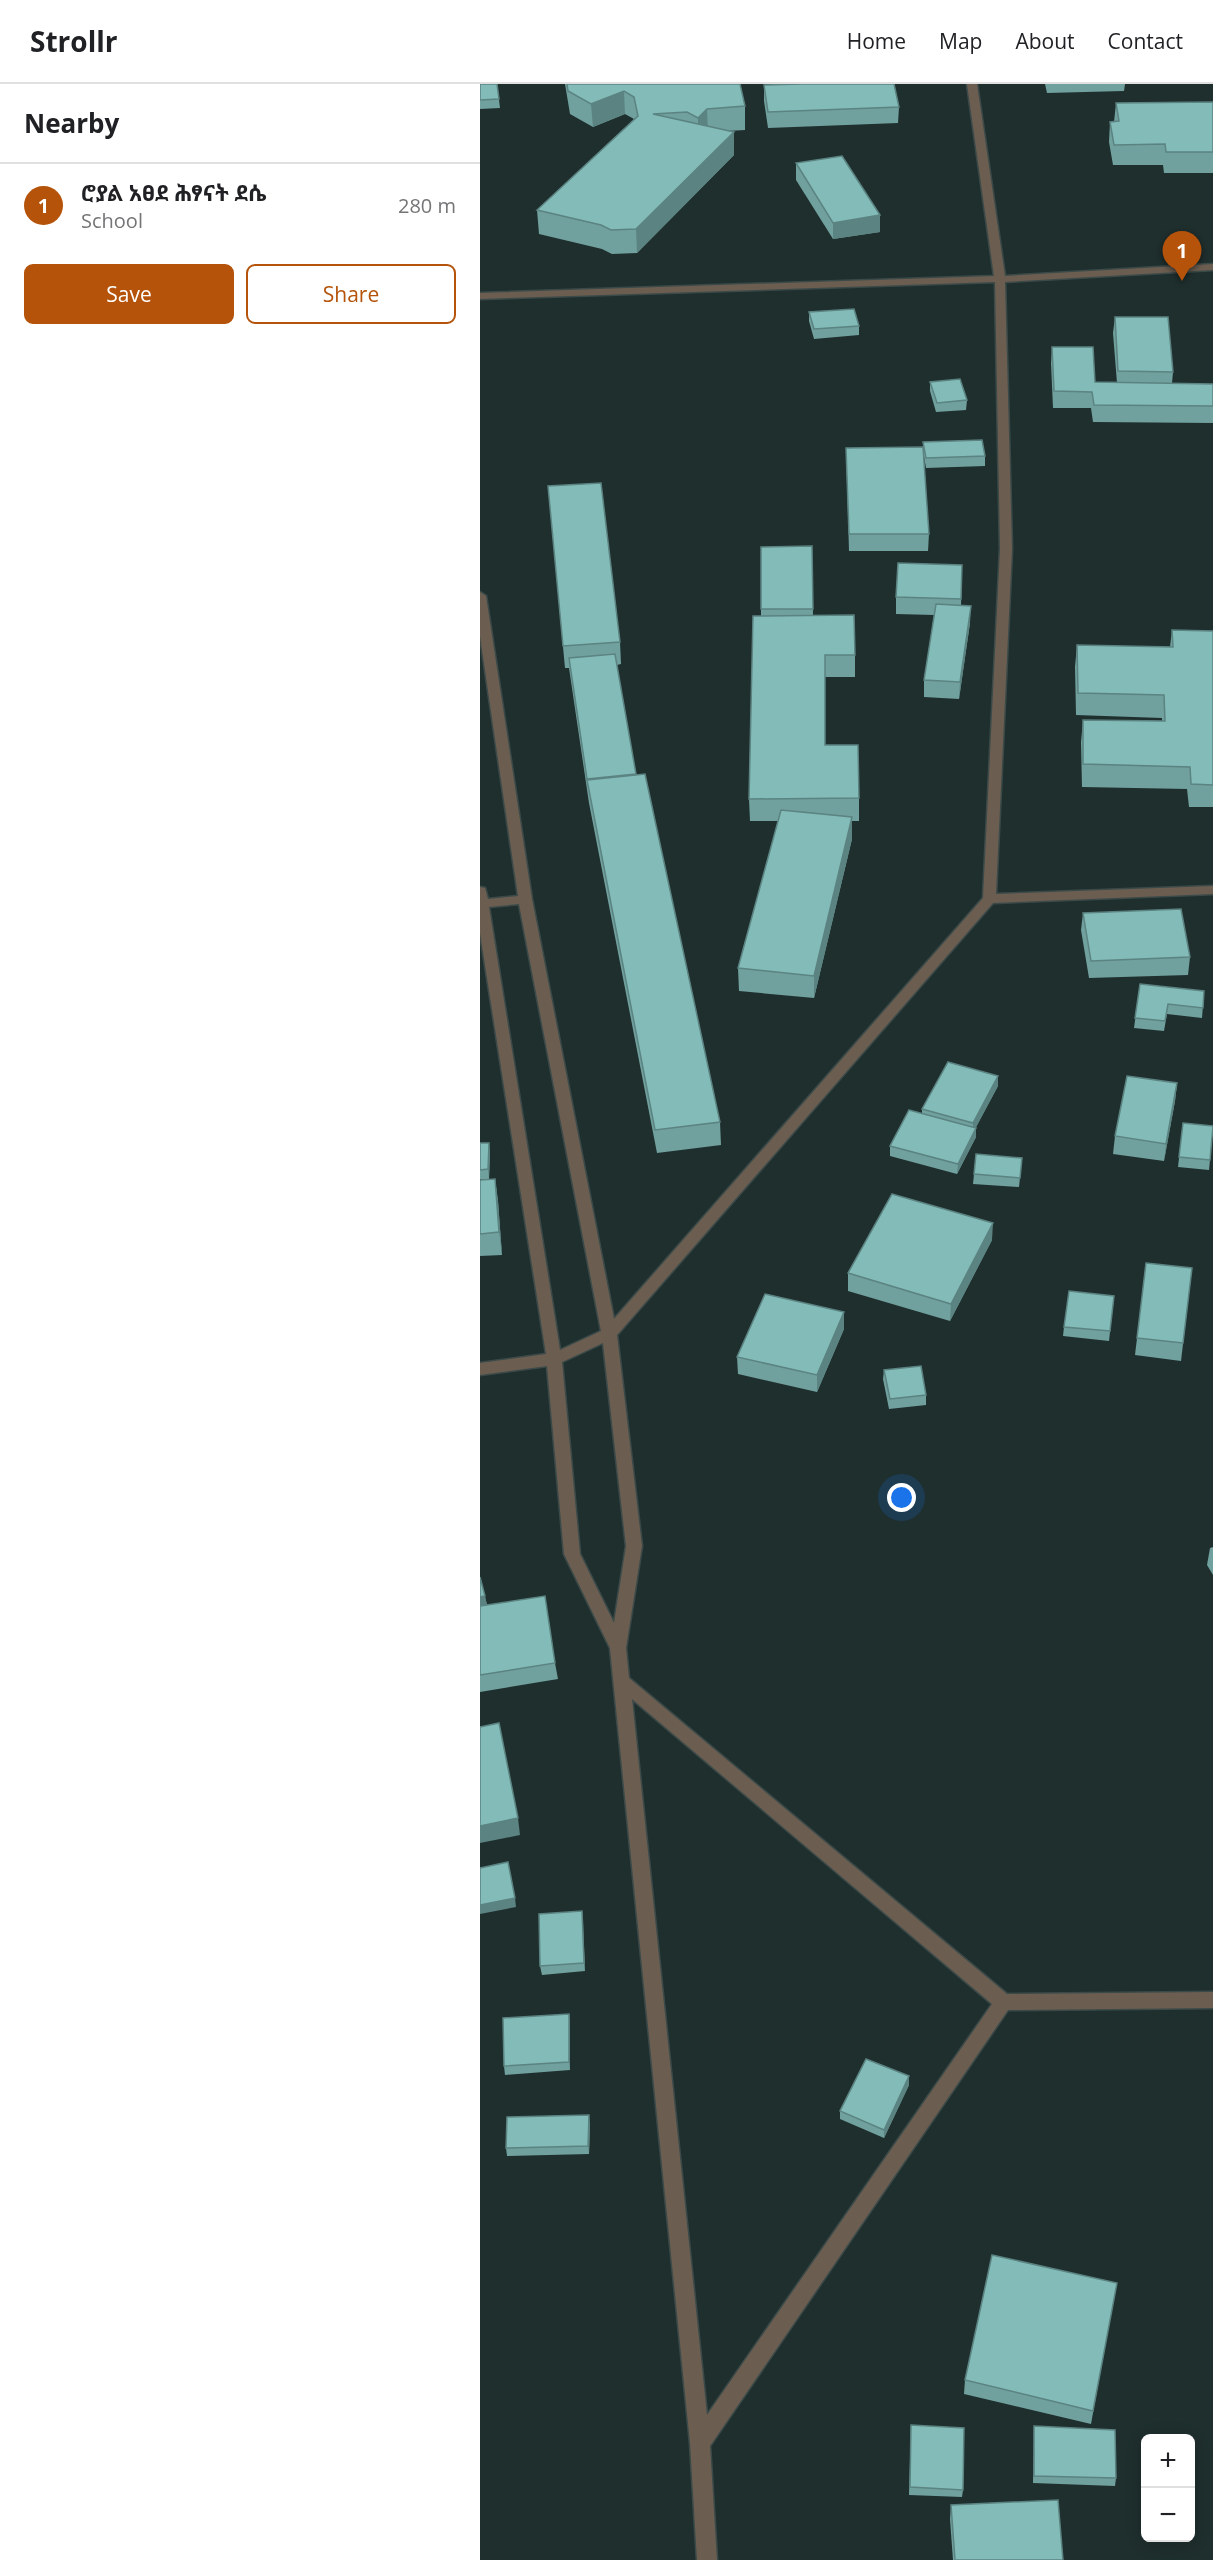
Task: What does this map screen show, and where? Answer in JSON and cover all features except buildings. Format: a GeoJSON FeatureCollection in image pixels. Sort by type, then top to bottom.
{"type":"FeatureCollection","features":[{"type":"Feature","properties":{"kind":"street"},"geometry":{"type":"LineString","coordinates":[[480,1368],[554,1359],[609,1334],[989,898],[1006,549],[1000,279],[972,84]]}},
{"type":"Feature","properties":{"kind":"street"},"geometry":{"type":"LineString","coordinates":[[480,296],[1000,279],[1213,267]]}},
{"type":"Feature","properties":{"kind":"street"},"geometry":{"type":"LineString","coordinates":[[480,596],[525,899],[609,1334],[634,1546],[618,1648],[700,2443],[707,2560]]}},
{"type":"Feature","properties":{"kind":"street"},"geometry":{"type":"LineString","coordinates":[[989,898],[1213,890]]}},
{"type":"Feature","properties":{"kind":"street"},"geometry":{"type":"LineString","coordinates":[[525,899],[481,900],[554,1359],[572,1554],[618,1648]]}},
{"type":"Feature","properties":{"kind":"street"},"geometry":{"type":"LineString","coordinates":[[623,1682],[1003,2002],[1213,2000]]}},
{"type":"Feature","properties":{"kind":"street"},"geometry":{"type":"LineString","coordinates":[[700,2443],[1003,2002]]}},
{"type":"Feature","properties":{"kind":"place","name":"ሮያል አፀደ ሕፃናት ደሴ"},"geometry":{"type":"Point","coordinates":[1182,281]}}]}
